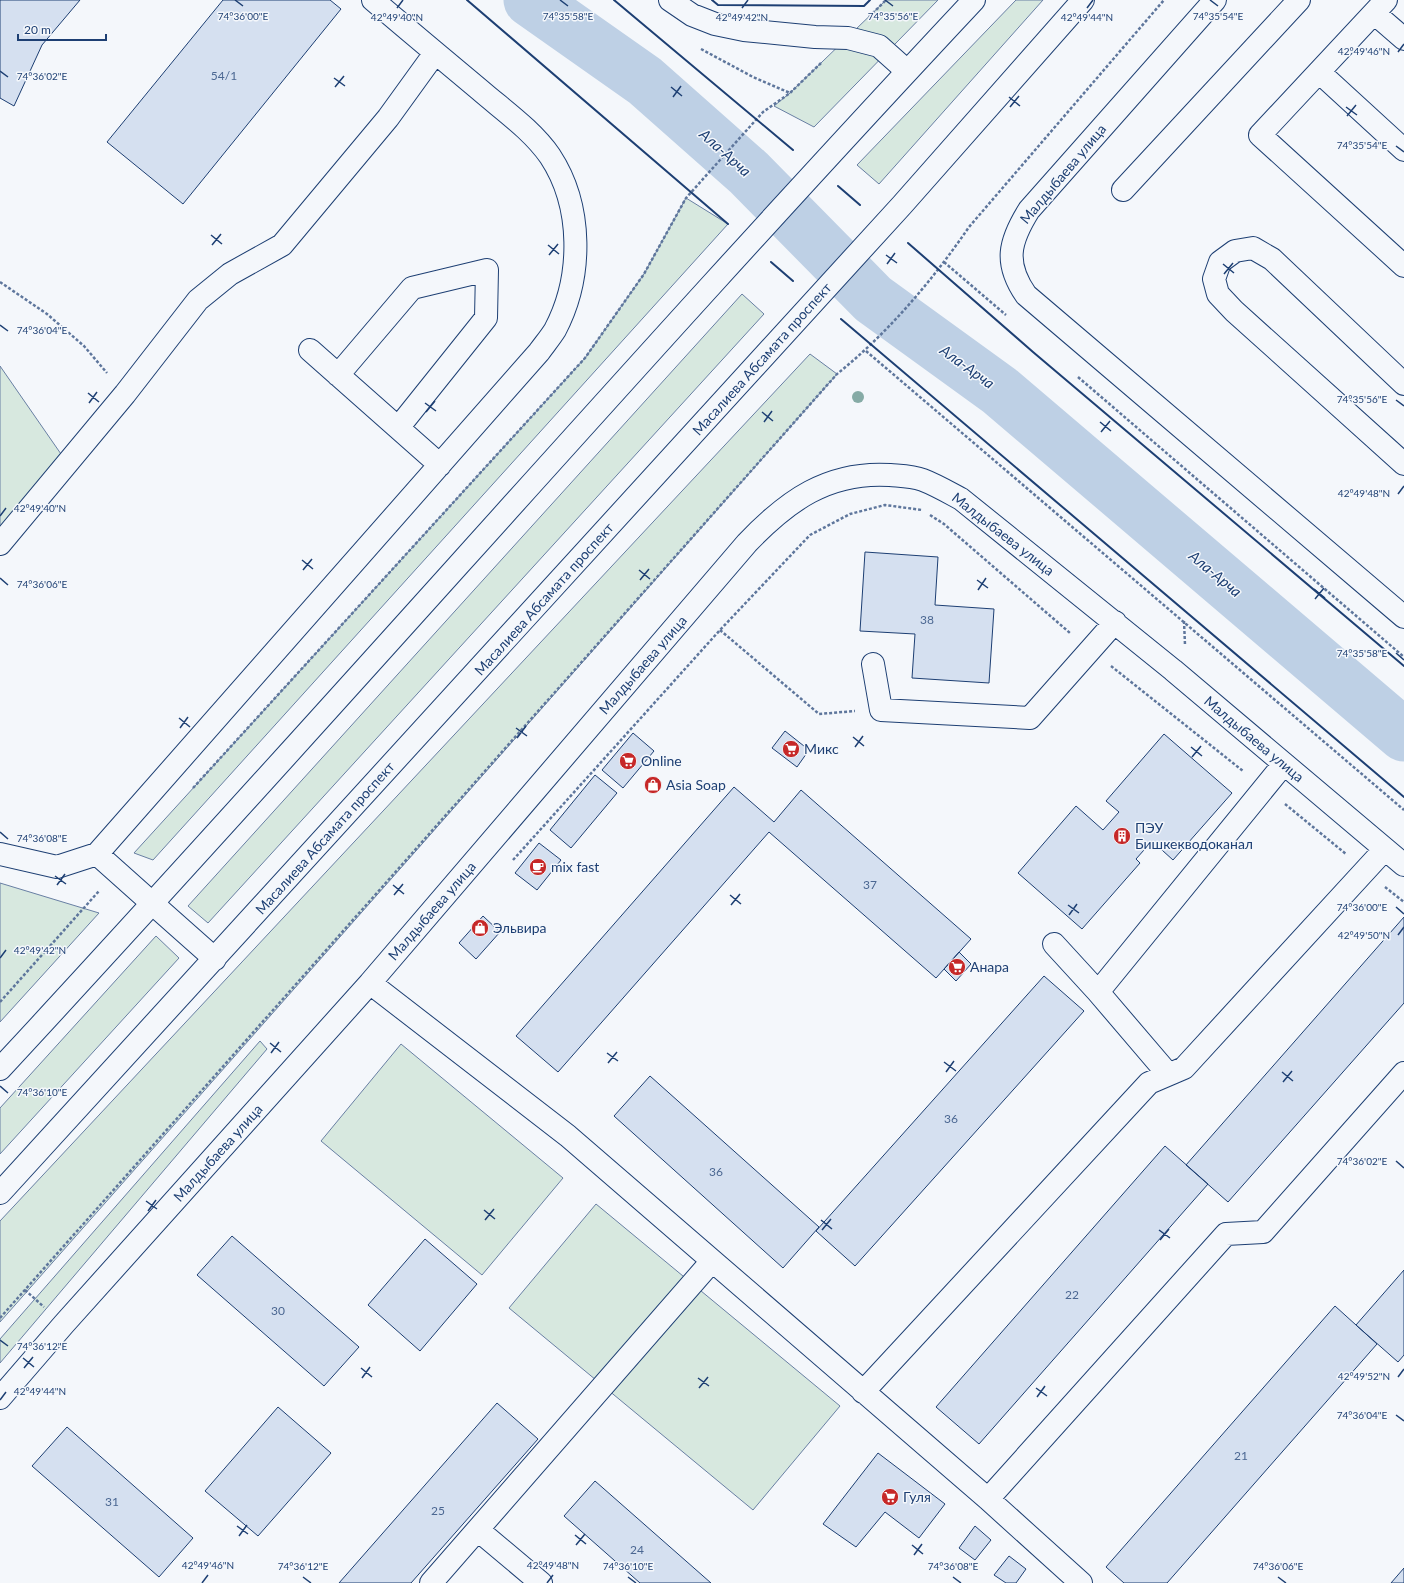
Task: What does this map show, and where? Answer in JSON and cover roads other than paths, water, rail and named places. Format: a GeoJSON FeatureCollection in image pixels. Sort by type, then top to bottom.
{"type":"FeatureCollection","features":[{"type":"Feature","properties":{"kind":"main road"},"geometry":{"type":"LineString","coordinates":[[0,854],[57,867],[97,854],[539,352],[554,330],[570,287],[576,241],[573,220],[561,176],[549,155],[517,121],[373,0]]}},
{"type":"Feature","properties":{"kind":"main road"},"geometry":{"type":"LineString","coordinates":[[670,0],[692,15],[715,24],[752,31],[815,37],[848,38],[879,46],[907,71]]}},
{"type":"Feature","properties":{"kind":"main road"},"geometry":{"type":"LineString","coordinates":[[0,1069],[153,904],[719,274],[838,148],[907,71],[974,0]]}},
{"type":"Feature","properties":{"kind":"main road","name":"Масалиева Абсамата проспект"},"geometry":{"type":"LineString","coordinates":[[0,1193],[786,333],[902,205],[1083,0]]}},
{"type":"Feature","properties":{"kind":"main road","name":"Малдыбаева улица"},"geometry":{"type":"LineString","coordinates":[[1215,0],[1029,210],[1018,227],[1012,245],[1012,263],[1015,280],[1026,295],[1404,617]]}},
{"type":"Feature","properties":{"kind":"main road"},"geometry":{"type":"LineString","coordinates":[[1123,190],[1299,0]]}},
{"type":"Feature","properties":{"kind":"main road"},"geometry":{"type":"LineString","coordinates":[[1404,39],[1380,6],[1260,135],[1404,266]]}},
{"type":"Feature","properties":{"kind":"main road"},"geometry":{"type":"LineString","coordinates":[[0,544],[125,394],[198,300],[230,274],[282,245],[388,118],[435,53]]}},
{"type":"Feature","properties":{"kind":"main road"},"geometry":{"type":"LineString","coordinates":[[1318,72],[1404,150]]}},
{"type":"Feature","properties":{"kind":"main road"},"geometry":{"type":"LineString","coordinates":[[1404,384],[1272,259],[1253,248],[1235,251],[1220,262],[1214,279],[1218,294],[1234,311],[1404,464]]}},
{"type":"Feature","properties":{"kind":"main road"},"geometry":{"type":"LineString","coordinates":[[338,375],[412,288],[487,270],[486,318],[398,428]]}},
{"type":"Feature","properties":{"kind":"main road"},"geometry":{"type":"LineString","coordinates":[[310,350],[440,465]]}},
{"type":"Feature","properties":{"kind":"main road","name":"Малдыбаева улица"},"geometry":{"type":"LineString","coordinates":[[0,1398],[64,1324],[370,983],[747,543],[770,518],[810,491],[829,483],[852,477],[875,474],[902,476],[922,480],[943,489],[971,507],[1115,622],[1283,765],[1404,865]]}},
{"type":"Feature","properties":{"kind":"main road"},"geometry":{"type":"LineString","coordinates":[[873,664],[881,710],[1030,718],[1115,622]]}},
{"type":"Feature","properties":{"kind":"main road"},"geometry":{"type":"LineString","coordinates":[[1098,992],[1283,765]]}},
{"type":"Feature","properties":{"kind":"main road"},"geometry":{"type":"LineString","coordinates":[[863,1392],[1149,1083],[1184,1068],[1385,849]]}},
{"type":"Feature","properties":{"kind":"main road"},"geometry":{"type":"LineString","coordinates":[[97,854],[215,958]]}},
{"type":"Feature","properties":{"kind":"main road"},"geometry":{"type":"LineString","coordinates":[[1054,944],[1098,992],[1168,1074]]}},
{"type":"Feature","properties":{"kind":"main road"},"geometry":{"type":"LineString","coordinates":[[370,983],[568,1136],[988,1499],[1081,1583]]}},
{"type":"Feature","properties":{"kind":"main road"},"geometry":{"type":"LineString","coordinates":[[988,1499],[1226,1234],[1263,1232],[1404,1073]]}},
{"type":"Feature","properties":{"kind":"main road"},"geometry":{"type":"LineString","coordinates":[[431,1583],[712,1261]]}},
{"type":"Feature","properties":{"kind":"main road"},"geometry":{"type":"LineString","coordinates":[[478,1530],[541,1583]]}},
{"type":"Feature","properties":{"kind":"waterway","name":"Ала-Арча"},"geometry":{"type":"LineString","coordinates":[[530,0],[645,81],[749,173],[873,299],[1000,391],[1404,735]]}},
{"type":"Feature","properties":{"kind":"place","name":"Микс"},"geometry":{"type":"Point","coordinates":[791,749]}},
{"type":"Feature","properties":{"kind":"place","name":"Online"},"geometry":{"type":"Point","coordinates":[628,761]}},
{"type":"Feature","properties":{"kind":"place","name":"Asia Soap"},"geometry":{"type":"Point","coordinates":[653,785]}},
{"type":"Feature","properties":{"kind":"place","name":"ПЭУ Бишкекводоканал"},"geometry":{"type":"Point","coordinates":[1122,836]}},
{"type":"Feature","properties":{"kind":"place","name":"mix fast"},"geometry":{"type":"Point","coordinates":[538,867]}},
{"type":"Feature","properties":{"kind":"place","name":"Эльвира"},"geometry":{"type":"Point","coordinates":[480,928]}},
{"type":"Feature","properties":{"kind":"place","name":"Анара"},"geometry":{"type":"Point","coordinates":[957,967]}},
{"type":"Feature","properties":{"kind":"place","name":"Гуля"},"geometry":{"type":"Point","coordinates":[890,1497]}}]}
